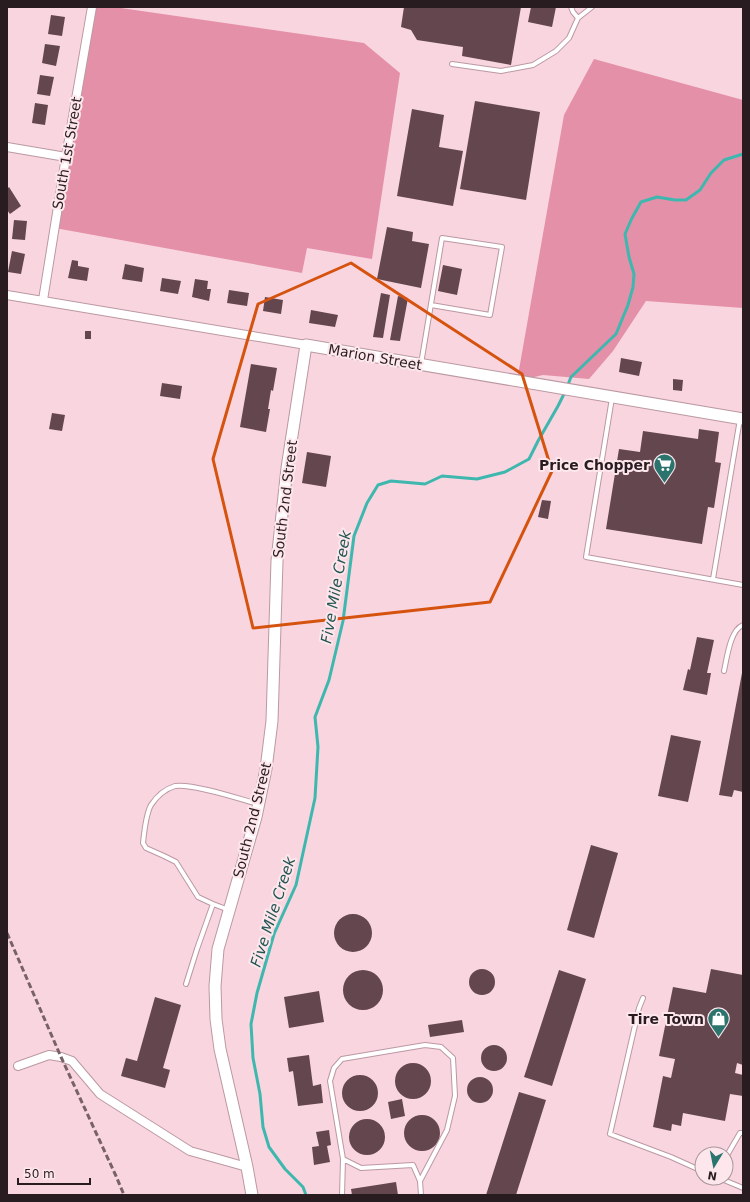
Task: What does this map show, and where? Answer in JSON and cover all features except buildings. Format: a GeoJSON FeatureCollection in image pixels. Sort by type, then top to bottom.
{"type":"FeatureCollection","features":[{"type":"Feature","properties":{"kind":"street","name":"South 1st Street"},"geometry":{"type":"LineString","coordinates":[[43,300],[92,7]]}},
{"type":"Feature","properties":{"kind":"street"},"geometry":{"type":"LineString","coordinates":[[7,147],[66,157]]}},
{"type":"Feature","properties":{"kind":"street","name":"Marion Street"},"geometry":{"type":"LineString","coordinates":[[7,295],[742,419]]}},
{"type":"Feature","properties":{"kind":"street","name":"South 2nd Street"},"geometry":{"type":"LineString","coordinates":[[252,1195],[220,1049],[216,1019],[215,986],[218,949],[259,804],[266,769],[272,721],[278,554],[287,468],[306,345]]}},
{"type":"Feature","properties":{"kind":"street"},"geometry":{"type":"LineString","coordinates":[[18,1066],[49,1055],[61,1056],[72,1061],[100,1094],[190,1151],[247,1167]]}},
{"type":"Feature","properties":{"kind":"lane"},"geometry":{"type":"LineString","coordinates":[[571,7],[578,18]]}},
{"type":"Feature","properties":{"kind":"lane"},"geometry":{"type":"LineString","coordinates":[[452,64],[501,72],[533,65],[556,51],[569,38],[578,18],[592,7]]}},
{"type":"Feature","properties":{"kind":"lane"},"geometry":{"type":"LineString","coordinates":[[421,365],[442,238],[502,247],[490,315],[431,305]]}},
{"type":"Feature","properties":{"kind":"lane"},"geometry":{"type":"LineString","coordinates":[[612,397],[586,557],[743,585]]}},
{"type":"Feature","properties":{"kind":"lane"},"geometry":{"type":"LineString","coordinates":[[712,579],[742,419]]}},
{"type":"Feature","properties":{"kind":"lane"},"geometry":{"type":"LineString","coordinates":[[724,671],[732,636],[738,627],[743,625]]}},
{"type":"Feature","properties":{"kind":"lane"},"geometry":{"type":"LineString","coordinates":[[229,910],[198,897],[176,862],[146,848],[143,843],[150,806],[160,793],[175,786],[190,786],[259,804]]}},
{"type":"Feature","properties":{"kind":"lane"},"geometry":{"type":"LineString","coordinates":[[186,984],[213,904]]}},
{"type":"Feature","properties":{"kind":"lane"},"geometry":{"type":"LineString","coordinates":[[643,998],[639,1008],[610,1134],[694,1167]]}},
{"type":"Feature","properties":{"kind":"lane"},"geometry":{"type":"LineString","coordinates":[[342,1195],[343,1159],[330,1081],[334,1068],[342,1059],[425,1044],[441,1047],[452,1058],[454,1096],[447,1130],[420,1182]]}},
{"type":"Feature","properties":{"kind":"lane"},"geometry":{"type":"LineString","coordinates":[[732,1146],[740,1133],[743,1133]]}},
{"type":"Feature","properties":{"kind":"lane"},"geometry":{"type":"LineString","coordinates":[[343,1159],[361,1168],[413,1166],[420,1182],[421,1195]]}},
{"type":"Feature","properties":{"kind":"highlighted area"},"geometry":{"type":"Polygon","coordinates":[[[351,263],[522,374],[552,471],[490,602],[253,628],[213,459],[258,304],[351,263]]]}},
{"type":"Feature","properties":{"kind":"shaded area"},"geometry":{"type":"Polygon","coordinates":[[[92,7],[114,7],[364,43],[400,73],[372,259],[307,248],[302,273],[55,228],[92,7]]]}},
{"type":"Feature","properties":{"kind":"shaded area"},"geometry":{"type":"Polygon","coordinates":[[[594,59],[743,100],[743,308],[646,301],[613,351],[589,379],[543,375],[517,381],[564,115],[594,59]]]}},
{"type":"Feature","properties":{"kind":"waterway","name":"Five Mile Creek"},"geometry":{"type":"LineString","coordinates":[[567,387],[571,377],[616,334],[628,305],[633,287],[634,274],[625,234],[641,202],[657,197],[686,200],[700,190],[711,173],[724,160],[743,154]]}},
{"type":"Feature","properties":{"kind":"waterway","name":"Five Mile Creek"},"geometry":{"type":"LineString","coordinates":[[306,1195],[303,1187],[285,1169],[269,1147],[263,1127],[260,1094],[253,1058],[251,1024],[257,993],[274,934],[296,885],[315,798],[318,747],[315,717],[329,680],[343,621],[354,536],[367,503],[378,485],[391,481],[425,484],[442,476],[477,479],[505,472],[529,459],[565,392]]}},
{"type":"Feature","properties":{"kind":"railway"},"geometry":{"type":"LineString","coordinates":[[7,933],[61,1057],[124,1195]]}},
{"type":"Feature","properties":{"kind":"place","name":"Price Chopper"},"geometry":{"type":"Point","coordinates":[665,484]}},
{"type":"Feature","properties":{"kind":"place","name":"Tire Town"},"geometry":{"type":"Point","coordinates":[719,1038]}}]}
